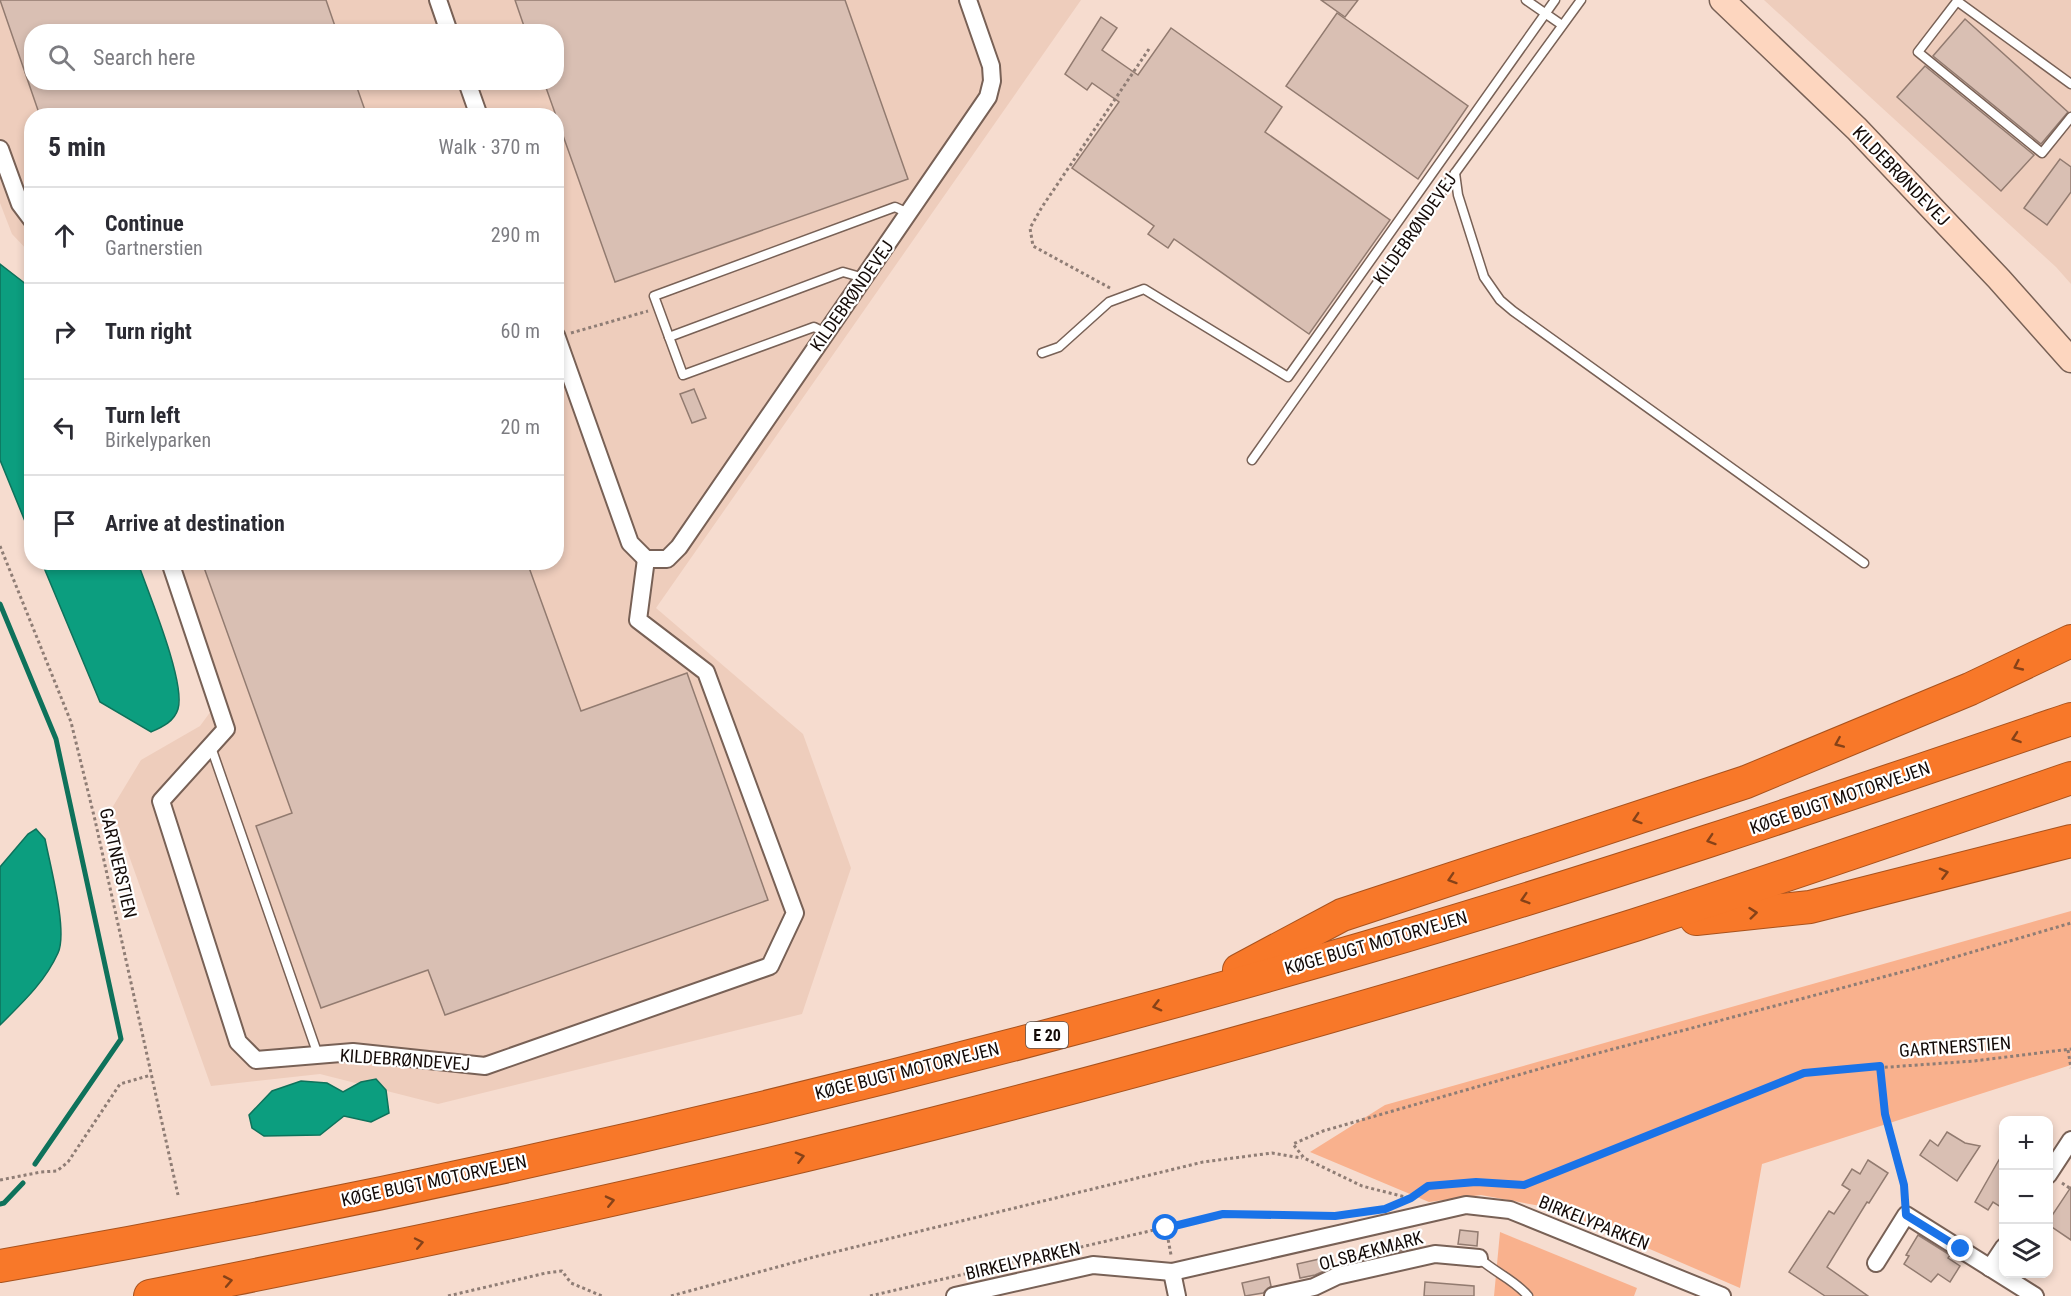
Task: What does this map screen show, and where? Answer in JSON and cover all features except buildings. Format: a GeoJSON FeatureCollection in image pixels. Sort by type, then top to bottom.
{"type":"FeatureCollection","features":[{"type":"Feature","properties":{"kind":"highway"},"geometry":{"type":"LineString","coordinates":[[1187,998],[1342,915],[1746,782],[1970,689],[2071,641]]}},
{"type":"Feature","properties":{"kind":"highway","name":"KØGE BUGT MOTORVEJEN"},"geometry":{"type":"LineString","coordinates":[[0,1266],[402,1189],[926,1068],[1366,947],[1632,866],[2071,719]]}},
{"type":"Feature","properties":{"kind":"highway"},"geometry":{"type":"LineString","coordinates":[[150,1296],[418,1243],[719,1176],[932,1124],[1196,1054],[1633,926],[2071,778]]}},
{"type":"Feature","properties":{"kind":"highway"},"geometry":{"type":"LineString","coordinates":[[1633,926],[1810,907],[2071,841]]}},
{"type":"Feature","properties":{"kind":"street"},"geometry":{"type":"LineString","coordinates":[[438,0],[446,24]]}},
{"type":"Feature","properties":{"kind":"street","name":"KILDEBRØNDEVEJ"},"geometry":{"type":"LineString","coordinates":[[173,570],[226,729],[161,801],[238,1042],[256,1060],[353,1052],[485,1066],[770,966],[795,913],[706,672],[638,620],[646,559],[667,559],[679,547],[988,97],[993,81],[991,66],[968,0]]}},
{"type":"Feature","properties":{"kind":"street","name":"KILDEBRØNDEVEJ"},"geometry":{"type":"LineString","coordinates":[[1722,0],[1857,129],[2000,279],[2071,360]]}},
{"type":"Feature","properties":{"kind":"street"},"geometry":{"type":"LineString","coordinates":[[470,90],[476,108]]}},
{"type":"Feature","properties":{"kind":"street"},"geometry":{"type":"LineString","coordinates":[[0,149],[24,209]]}},
{"type":"Feature","properties":{"kind":"street"},"geometry":{"type":"LineString","coordinates":[[564,356],[630,543],[646,559]]}},
{"type":"Feature","properties":{"kind":"street"},"geometry":{"type":"LineString","coordinates":[[2052,1170],[2071,1140]]}},
{"type":"Feature","properties":{"kind":"street","name":"BIRKELYPARKEN"},"geometry":{"type":"LineString","coordinates":[[955,1296],[1093,1265],[1173,1271],[1466,1205],[1510,1210],[1722,1296]]}},
{"type":"Feature","properties":{"kind":"street"},"geometry":{"type":"LineString","coordinates":[[1876,1263],[1906,1215],[2035,1296]]}},
{"type":"Feature","properties":{"kind":"street","name":"OLSBÆKMARK"},"geometry":{"type":"LineString","coordinates":[[1274,1296],[1314,1287],[1337,1276],[1435,1254],[1479,1258]]}},
{"type":"Feature","properties":{"kind":"street"},"geometry":{"type":"LineString","coordinates":[[1990,1268],[1999,1254]]}},
{"type":"Feature","properties":{"kind":"street"},"geometry":{"type":"LineString","coordinates":[[1173,1271],[1177,1296]]}},
{"type":"Feature","properties":{"kind":"lane"},"geometry":{"type":"LineString","coordinates":[[1526,0],[1562,24]]}},
{"type":"Feature","properties":{"kind":"lane"},"geometry":{"type":"LineString","coordinates":[[1042,353],[1059,347],[1109,302],[1144,289],[1288,377],[1555,0]]}},
{"type":"Feature","properties":{"kind":"lane","name":"KILDEBRØNDEVEJ"},"geometry":{"type":"LineString","coordinates":[[1252,460],[1455,172],[1581,0]]}},
{"type":"Feature","properties":{"kind":"lane"},"geometry":{"type":"LineString","coordinates":[[2071,84],[1958,1],[1918,52],[2043,153],[2071,117]]}},
{"type":"Feature","properties":{"kind":"lane"},"geometry":{"type":"LineString","coordinates":[[1455,172],[1458,195],[1484,276],[1500,300],[1864,563]]}},
{"type":"Feature","properties":{"kind":"lane"},"geometry":{"type":"LineString","coordinates":[[826,333],[814,327],[683,375],[654,296],[896,207],[908,213]]}},
{"type":"Feature","properties":{"kind":"lane"},"geometry":{"type":"LineString","coordinates":[[669,336],[843,272],[864,278]]}},
{"type":"Feature","properties":{"kind":"lane"},"geometry":{"type":"LineString","coordinates":[[211,746],[318,1055]]}},
{"type":"Feature","properties":{"kind":"lane"},"geometry":{"type":"LineString","coordinates":[[1479,1258],[1490,1269],[1528,1296]]}},
{"type":"Feature","properties":{"kind":"path"},"geometry":{"type":"LineString","coordinates":[[1125,296],[1033,246],[1030,228],[1048,197],[1149,49]]}},
{"type":"Feature","properties":{"kind":"path"},"geometry":{"type":"LineString","coordinates":[[564,334],[658,308]]}},
{"type":"Feature","properties":{"kind":"path","name":"GARTNERSTIEN"},"geometry":{"type":"LineString","coordinates":[[0,546],[71,722],[178,1195]]}},
{"type":"Feature","properties":{"kind":"path"},"geometry":{"type":"LineString","coordinates":[[1304,1158],[1293,1144],[1323,1131],[1557,1064],[1928,965],[2071,923]]}},
{"type":"Feature","properties":{"kind":"path"},"geometry":{"type":"LineString","coordinates":[[2069,1049],[2071,1068]]}},
{"type":"Feature","properties":{"kind":"path","name":"GARTNERSTIEN"},"geometry":{"type":"LineString","coordinates":[[1402,1202],[1428,1186],[1476,1182],[1524,1185],[1804,1073],[1974,1061],[2069,1049]]}},
{"type":"Feature","properties":{"kind":"path"},"geometry":{"type":"LineString","coordinates":[[1880,1066],[1885,1114],[1904,1185],[1906,1215]]}},
{"type":"Feature","properties":{"kind":"path"},"geometry":{"type":"LineString","coordinates":[[0,1180],[57,1171],[68,1162],[120,1084],[151,1076]]}},
{"type":"Feature","properties":{"kind":"path"},"geometry":{"type":"LineString","coordinates":[[671,1296],[814,1257],[1203,1162],[1272,1153],[1304,1158],[1362,1186],[1411,1198]]}},
{"type":"Feature","properties":{"kind":"path"},"geometry":{"type":"LineString","coordinates":[[870,1296],[1223,1214],[1345,1215]]}},
{"type":"Feature","properties":{"kind":"path"},"geometry":{"type":"LineString","coordinates":[[1166,1228],[1173,1271]]}},
{"type":"Feature","properties":{"kind":"path"},"geometry":{"type":"LineString","coordinates":[[448,1296],[561,1271],[571,1283],[602,1296]]}},
{"type":"Feature","properties":{"kind":"shaded area"},"geometry":{"type":"Polygon","coordinates":[[[0,0],[1081,0],[656,608],[803,734],[851,868],[802,1014],[438,1104],[320,1074],[211,1086],[112,808],[141,760],[200,726],[211,711],[162,570],[564,570],[564,108],[24,108],[24,247],[12,234],[0,203],[0,0]]]}},
{"type":"Feature","properties":{"kind":"shaded area"},"geometry":{"type":"Polygon","coordinates":[[[1764,0],[2071,0],[2071,284],[2056,267],[1764,0]]]}},
{"type":"Feature","properties":{"kind":"shaded area"},"geometry":{"type":"Polygon","coordinates":[[[0,264],[24,283],[24,519],[0,460],[0,264]]]}},
{"type":"Feature","properties":{"kind":"shaded area"},"geometry":{"type":"Polygon","coordinates":[[[45,570],[141,570],[165,637],[177,679],[178,709],[167,724],[151,732],[100,702],[45,570]]]}},
{"type":"Feature","properties":{"kind":"shaded area"},"geometry":{"type":"Polygon","coordinates":[[[36,829],[45,839],[51,865],[60,914],[61,943],[53,964],[40,983],[0,1025],[0,867],[28,834],[36,829]]]}},
{"type":"Feature","properties":{"kind":"shaded area"},"geometry":{"type":"Polygon","coordinates":[[[2071,911],[2071,1065],[1762,1164],[1740,1288],[1557,1209],[1481,1195],[1429,1202],[1310,1152],[1385,1105],[2071,911]]]}},
{"type":"Feature","properties":{"kind":"shaded area"},"geometry":{"type":"Polygon","coordinates":[[[376,1079],[386,1090],[389,1113],[371,1122],[344,1116],[320,1135],[264,1136],[252,1128],[249,1115],[272,1091],[301,1081],[327,1083],[343,1092],[361,1082],[376,1079]]]}},
{"type":"Feature","properties":{"kind":"shaded area"},"geometry":{"type":"Polygon","coordinates":[[[1500,1232],[1637,1288],[1634,1296],[1494,1296],[1500,1232]]]}},
{"type":"Feature","properties":{"kind":"waterway"},"geometry":{"type":"LineString","coordinates":[[0,604],[56,739],[121,1039],[35,1164]]}},
{"type":"Feature","properties":{"kind":"waterway"},"geometry":{"type":"LineString","coordinates":[[0,1204],[4,1203],[23,1183]]}},
{"type":"Feature","properties":{"kind":"route"},"geometry":{"type":"LineString","coordinates":[[1166,1228],[1223,1214],[1335,1216],[1385,1209],[1411,1198],[1428,1186],[1476,1182],[1524,1185],[1804,1073],[1880,1066],[1885,1114],[1904,1185],[1906,1215],[1961,1249]]}}]}
